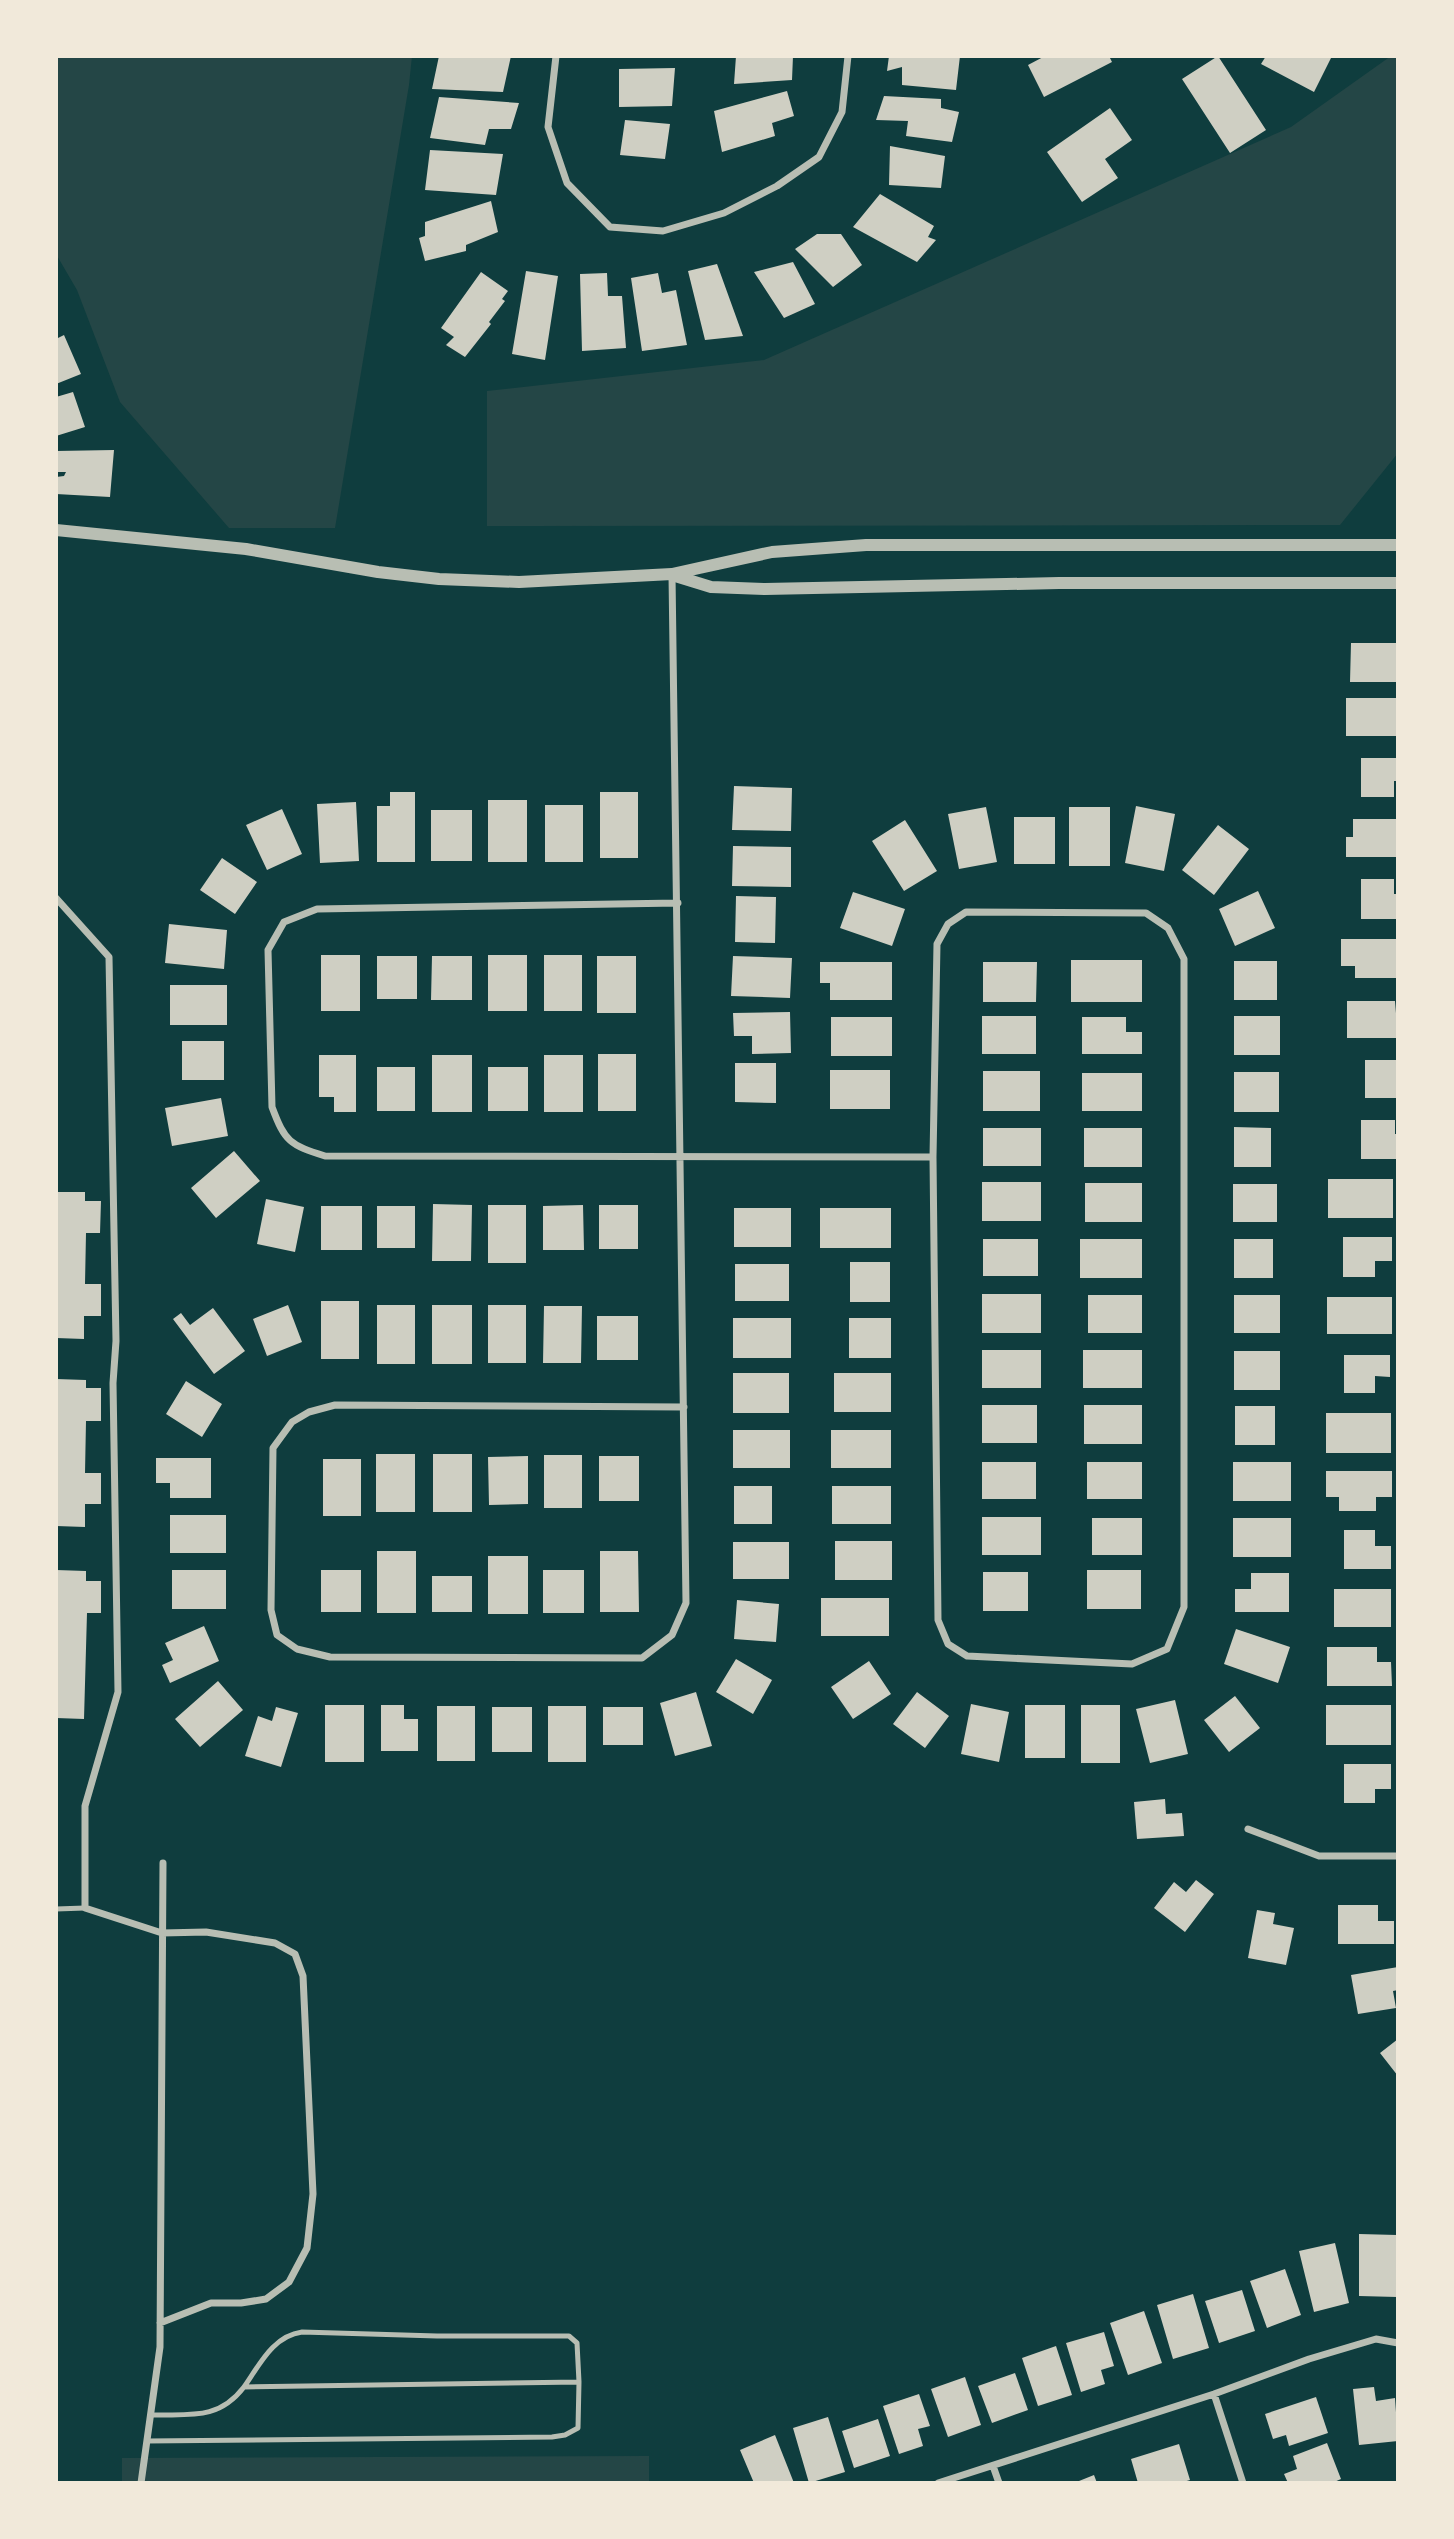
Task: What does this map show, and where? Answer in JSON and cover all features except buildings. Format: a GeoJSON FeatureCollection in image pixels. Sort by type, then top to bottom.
{"type":"FeatureCollection","features":[{"type":"Feature","properties":{"kind":"street"},"geometry":{"type":"LineString","coordinates":[[556,56],[548,127],[567,183],[610,227],[663,231],[724,213],[777,186],[818,157],[842,112],[848,56]]}},
{"type":"Feature","properties":{"kind":"street"},"geometry":{"type":"LineString","coordinates":[[56,530],[246,550],[378,572],[439,579],[519,582],[672,575],[772,552],[866,545],[1398,545]]}},
{"type":"Feature","properties":{"kind":"street"},"geometry":{"type":"LineString","coordinates":[[672,575],[711,587],[765,589],[1072,583],[1398,583]]}},
{"type":"Feature","properties":{"kind":"street"},"geometry":{"type":"LineString","coordinates":[[672,575],[678,903],[684,1407],[686,1603],[672,1635],[642,1658],[330,1657],[297,1649],[278,1635],[271,1610],[273,1448],[292,1422],[309,1412],[335,1405],[684,1407]]}},
{"type":"Feature","properties":{"kind":"street"},"geometry":{"type":"LineString","coordinates":[[56,898],[110,957],[118,1692],[85,1806],[85,1908],[162,1933],[206,1932],[275,1943],[295,1954],[303,1976],[313,2194],[307,2248],[289,2282],[266,2298],[241,2303],[211,2303],[160,2323]]}},
{"type":"Feature","properties":{"kind":"street"},"geometry":{"type":"LineString","coordinates":[[678,903],[317,909],[284,922],[268,950],[272,1107],[281,1131],[296,1147],[325,1156],[933,1157]]}},
{"type":"Feature","properties":{"kind":"street"},"geometry":{"type":"LineString","coordinates":[[966,912],[1146,914],[1168,928],[1184,959],[1184,1607],[1167,1649],[1132,1664],[967,1656],[948,1644],[938,1620],[933,1157],[937,944],[948,924],[966,912]]}},
{"type":"Feature","properties":{"kind":"street"},"geometry":{"type":"LineString","coordinates":[[1248,1829],[1319,1856],[1398,1856]]}},
{"type":"Feature","properties":{"kind":"street"},"geometry":{"type":"LineString","coordinates":[[141,2483],[160,2351],[163,1863]]}},
{"type":"Feature","properties":{"kind":"street"},"geometry":{"type":"LineString","coordinates":[[938,2483],[1214,2394],[1309,2359],[1376,2339],[1398,2343]]}},
{"type":"Feature","properties":{"kind":"street"},"geometry":{"type":"LineString","coordinates":[[1214,2394],[1243,2483]]}},
{"type":"Feature","properties":{"kind":"street"},"geometry":{"type":"LineString","coordinates":[[993,2466],[999,2483]]}},
{"type":"Feature","properties":{"kind":"lane"},"geometry":{"type":"LineString","coordinates":[[56,1909],[85,1908]]}},
{"type":"Feature","properties":{"kind":"lane"},"geometry":{"type":"LineString","coordinates":[[147,2441],[565,2435],[578,2428],[577,2343],[569,2336],[302,2332],[287,2334],[273,2346],[232,2403],[208,2413],[150,2415]]}},
{"type":"Feature","properties":{"kind":"lane"},"geometry":{"type":"LineString","coordinates":[[244,2387],[579,2382]]}},
{"type":"Feature","properties":{"kind":"shaded area"},"geometry":{"type":"Polygon","coordinates":[[[56,56],[412,56],[335,528],[229,528],[120,402],[77,290],[56,254],[56,56]]]}},
{"type":"Feature","properties":{"kind":"shaded area"},"geometry":{"type":"Polygon","coordinates":[[[1391,56],[1398,56],[1398,453],[1340,525],[487,526],[487,391],[764,360],[1291,127],[1391,56]]]}},
{"type":"Feature","properties":{"kind":"shaded area"},"geometry":{"type":"Polygon","coordinates":[[[649,2456],[649,2483],[122,2483],[122,2458],[649,2456]]]}}]}
